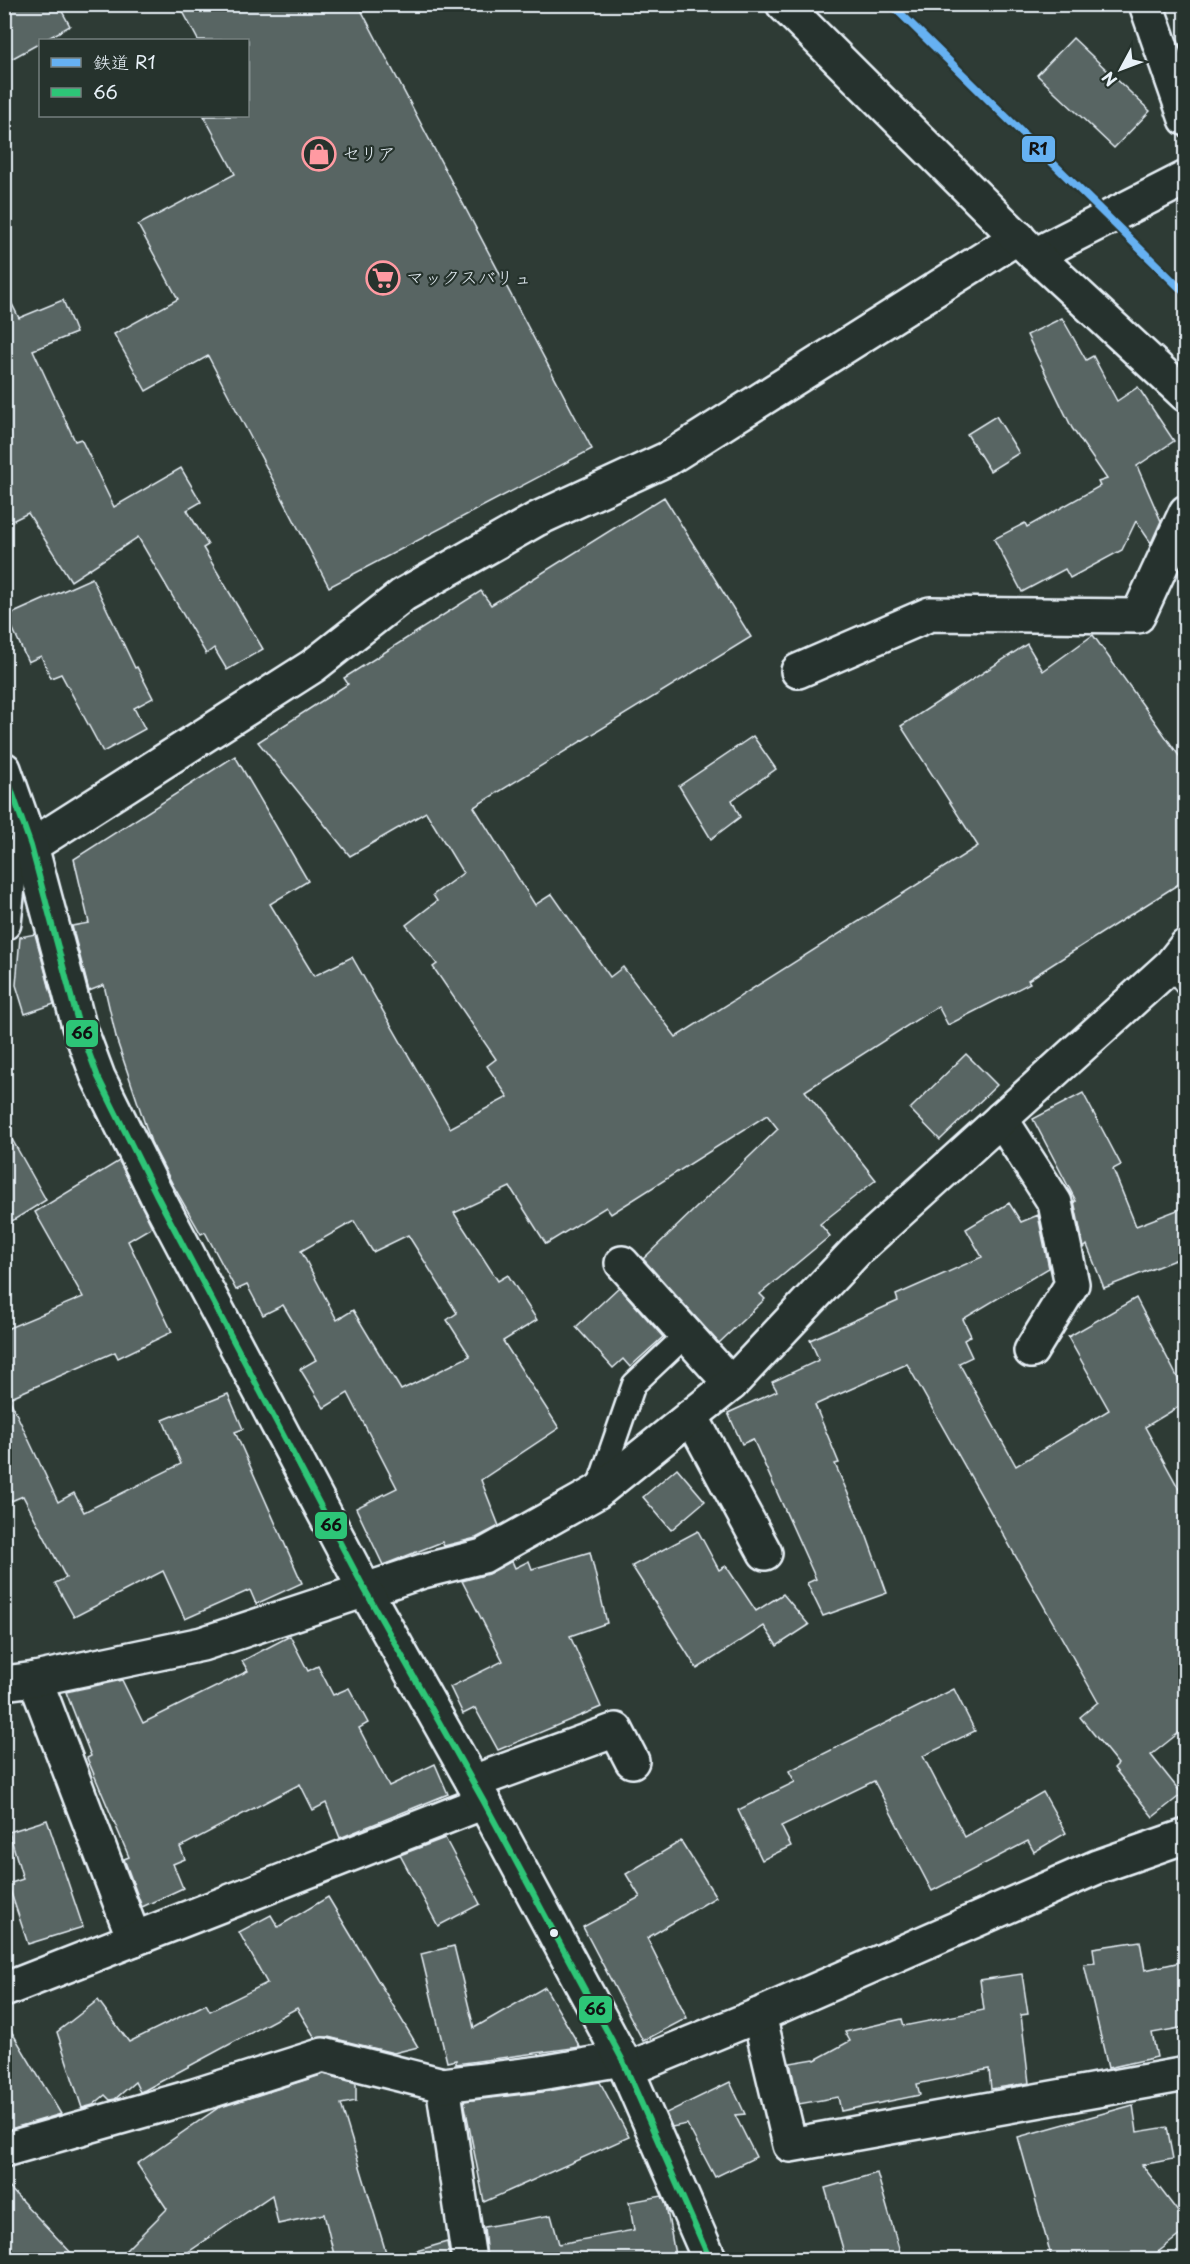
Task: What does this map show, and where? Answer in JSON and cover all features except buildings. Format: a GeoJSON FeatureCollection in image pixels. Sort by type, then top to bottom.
{"type":"FeatureCollection","features":[{"type":"Feature","properties":{"kind":"street"},"geometry":{"type":"LineString","coordinates":[[783,4],[1027,246],[1185,395]]}},
{"type":"Feature","properties":{"kind":"street"},"geometry":{"type":"LineString","coordinates":[[1146,4],[1185,119]]}},
{"type":"Feature","properties":{"kind":"street"},"geometry":{"type":"LineString","coordinates":[[4,923],[11,860],[313,666],[403,595],[537,519],[667,459],[1027,246],[1185,178]]}},
{"type":"Feature","properties":{"kind":"street"},"geometry":{"type":"LineString","coordinates":[[798,671],[930,614],[1138,616],[1185,513]]}},
{"type":"Feature","properties":{"kind":"street"},"geometry":{"type":"LineString","coordinates":[[4,769],[31,846],[79,1026],[98,1077],[156,1194],[365,1590],[479,1792],[625,2064],[710,2259]]}},
{"type":"Feature","properties":{"kind":"street"},"geometry":{"type":"LineString","coordinates":[[134,1939],[20,1681],[202,1644],[423,1571],[483,1556],[597,1492],[731,1384],[859,1248],[1001,1119],[1181,965]]}},
{"type":"Feature","properties":{"kind":"street"},"geometry":{"type":"LineString","coordinates":[[1001,1119],[1055,1203],[1072,1284],[1031,1352]]}},
{"type":"Feature","properties":{"kind":"street"},"geometry":{"type":"LineString","coordinates":[[622,1263],[731,1384]]}},
{"type":"Feature","properties":{"kind":"street"},"geometry":{"type":"LineString","coordinates":[[691,1416],[765,1553]]}},
{"type":"Feature","properties":{"kind":"street"},"geometry":{"type":"LineString","coordinates":[[4,1990],[134,1939],[479,1792],[616,1730],[632,1761]]}},
{"type":"Feature","properties":{"kind":"street"},"geometry":{"type":"LineString","coordinates":[[4,2150],[194,2096],[323,2055],[443,2085],[625,2064],[759,2015],[1097,1867],[1185,1836]]}},
{"type":"Feature","properties":{"kind":"street"},"geometry":{"type":"LineString","coordinates":[[759,2015],[790,2145],[1185,2074]]}},
{"type":"Feature","properties":{"kind":"street"},"geometry":{"type":"LineString","coordinates":[[443,2085],[468,2259]]}},
{"type":"Feature","properties":{"kind":"lane"},"geometry":{"type":"LineString","coordinates":[[597,1492],[634,1384],[687,1334]]}},
{"type":"Feature","properties":{"kind":"rail line","name":"R1"},"geometry":{"type":"LineString","coordinates":[[891,4],[1186,294]]}},
{"type":"Feature","properties":{"kind":"transit line","name":"66"},"geometry":{"type":"LineString","coordinates":[[4,769],[31,846],[79,1026],[98,1077],[156,1194],[365,1590],[484,1802],[622,2059],[710,2260]]}},
{"type":"Feature","properties":{"kind":"place","name":"セリア"},"geometry":{"type":"Point","coordinates":[319,154]}},
{"type":"Feature","properties":{"kind":"place","name":"マックスバリュ"},"geometry":{"type":"Point","coordinates":[383,278]}}]}
